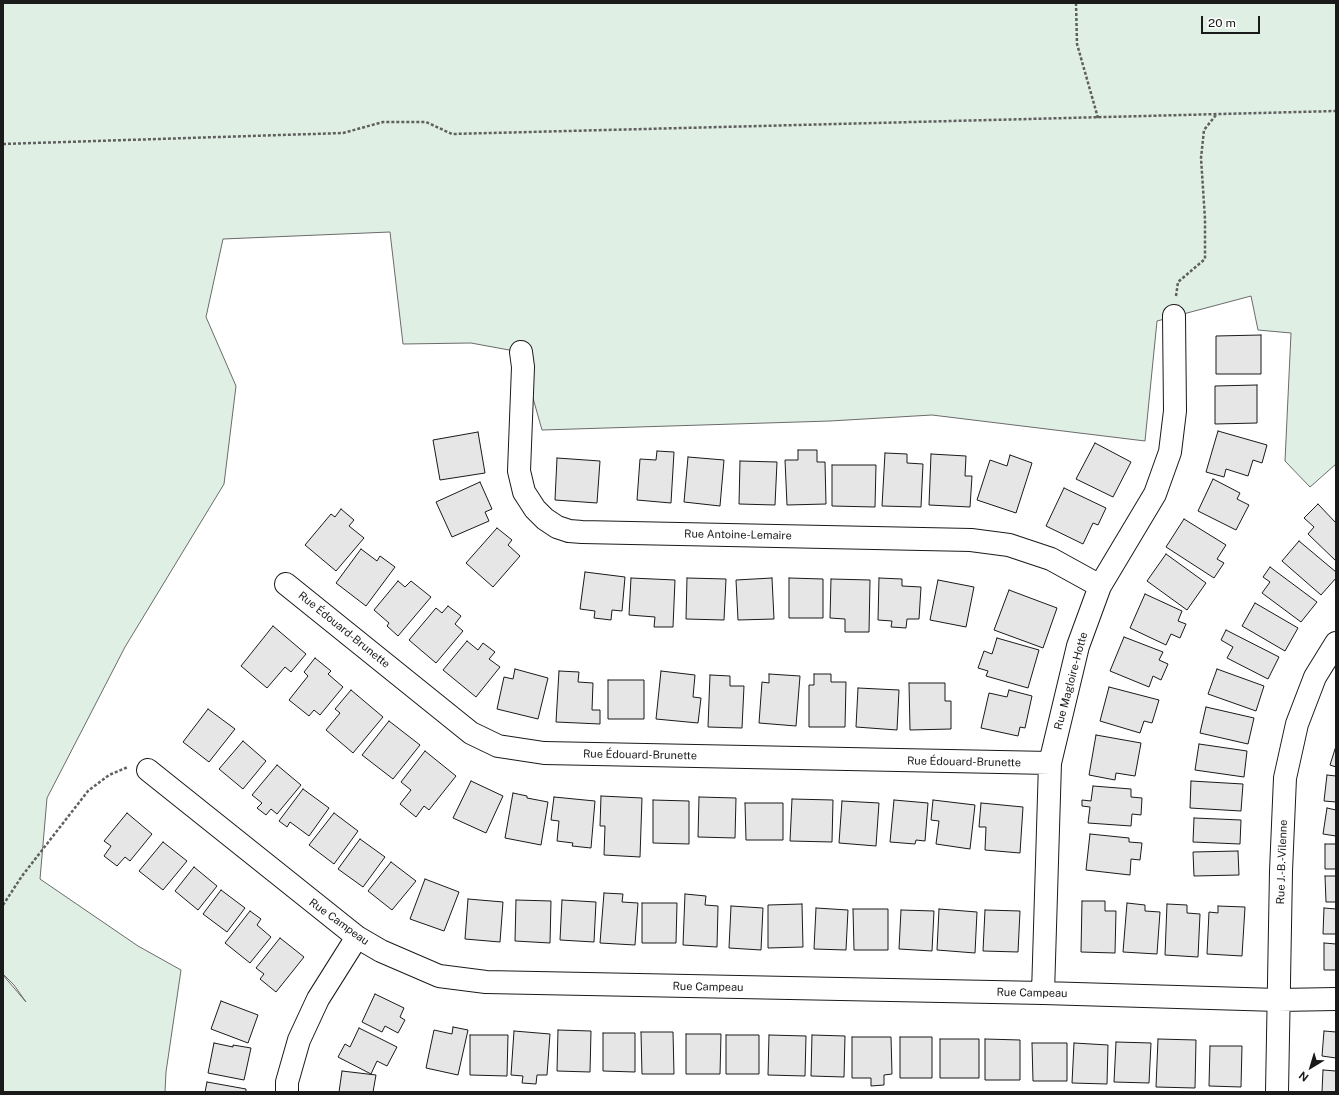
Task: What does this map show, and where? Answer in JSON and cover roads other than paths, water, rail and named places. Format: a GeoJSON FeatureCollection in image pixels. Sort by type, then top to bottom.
{"type":"FeatureCollection","features":[{"type":"Feature","properties":{"kind":"street","name":"Rue Magloire-Hotte"},"geometry":{"type":"LineString","coordinates":[[1043,993],[1050,763],[1078,646],[1100,586],[1155,494],[1170,452],[1175,411],[1174,316]]}},
{"type":"Feature","properties":{"kind":"street","name":"Rue Antoine-Lemaire"},"geometry":{"type":"LineString","coordinates":[[520,352],[523,367],[519,471],[524,492],[545,519],[557,527],[569,531],[582,532],[971,540],[1009,545],[1051,559],[1100,586]]}},
{"type":"Feature","properties":{"kind":"street","name":"Rue Édouard-Brunette"},"geometry":{"type":"LineString","coordinates":[[286,584],[471,733],[498,746],[544,753],[1050,763]]}},
{"type":"Feature","properties":{"kind":"street","name":"Rue J.-B.-Vilenne"},"geometry":{"type":"LineString","coordinates":[[1278,1092],[1278,1000],[1285,778],[1297,724],[1316,678],[1336,643]]}},
{"type":"Feature","properties":{"kind":"street","name":"Rue Campeau"},"geometry":{"type":"LineString","coordinates":[[148,770],[357,938],[381,951],[439,976],[486,982],[1043,993],[1278,1000],[1336,999]]}},
{"type":"Feature","properties":{"kind":"street"},"geometry":{"type":"LineString","coordinates":[[287,1092],[287,1082],[299,1040],[318,999],[357,938]]}}]}
